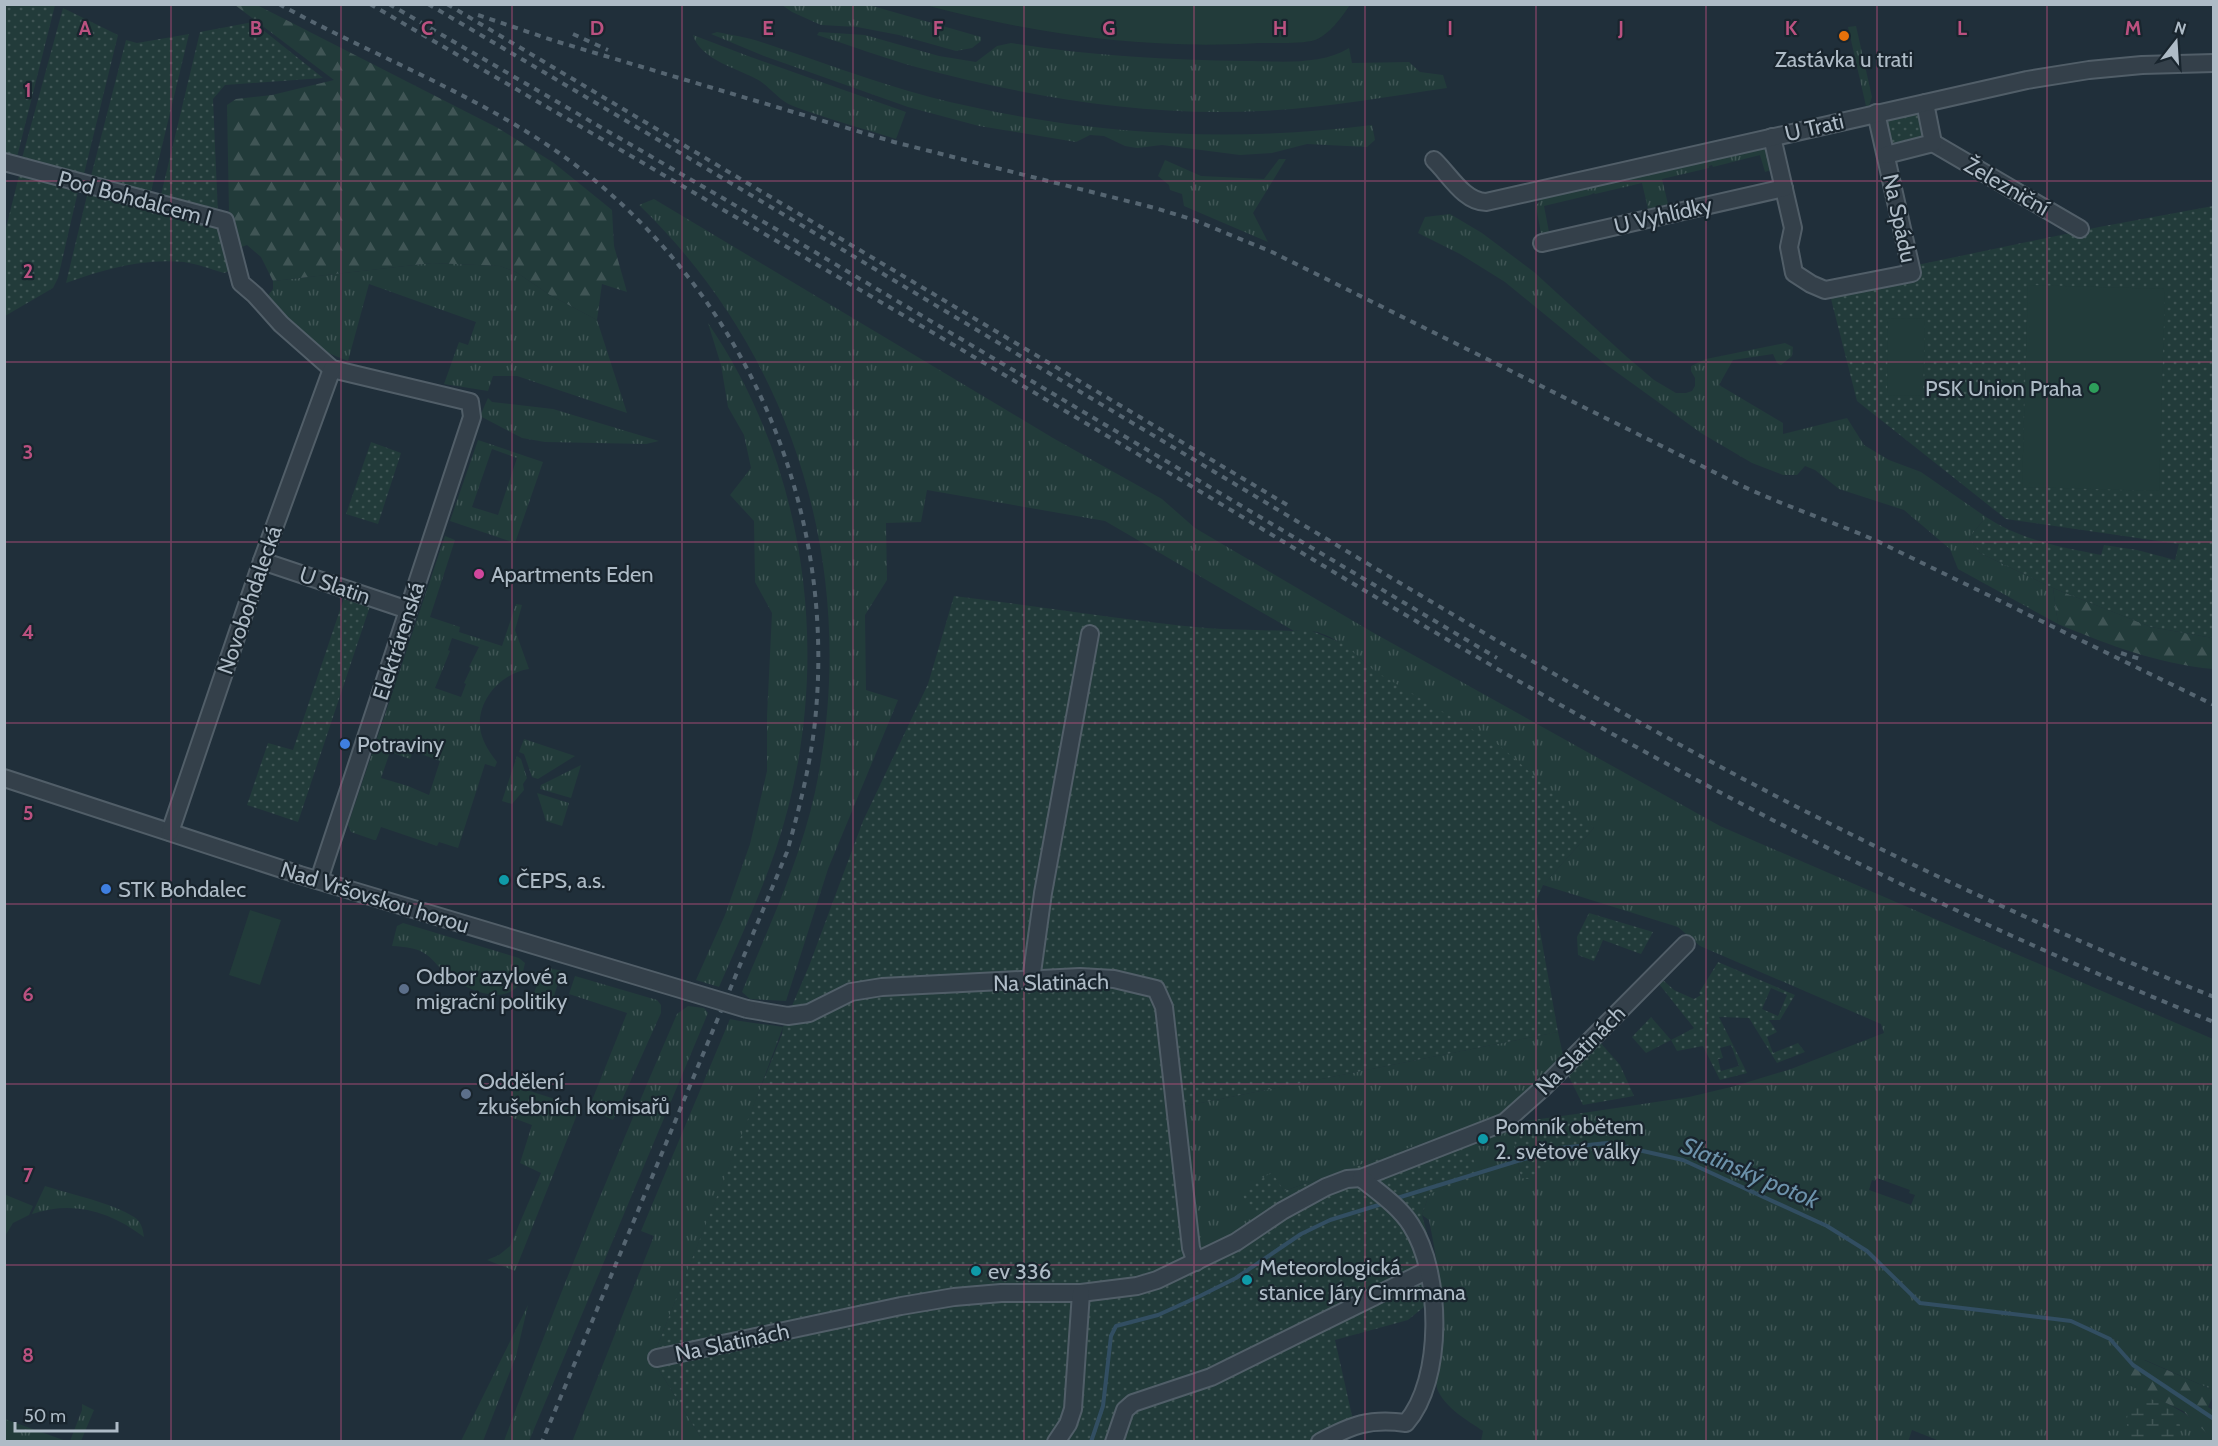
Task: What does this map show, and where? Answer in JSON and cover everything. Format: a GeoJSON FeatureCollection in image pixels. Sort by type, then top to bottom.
{"type":"FeatureCollection","features":[{"type":"Feature","properties":{"kind":"street","name":"U Trati"},"geometry":{"type":"LineString","coordinates":[[1434,160],[1467,195],[1477,201],[1486,202],[2027,80],[2089,70],[2142,65],[2214,63]]}},
{"type":"Feature","properties":{"kind":"street"},"geometry":{"type":"LineString","coordinates":[[1886,155],[1933,143],[1925,103]]}},
{"type":"Feature","properties":{"kind":"street","name":"Na Spádu"},"geometry":{"type":"LineString","coordinates":[[1784,188],[1793,228],[1789,247],[1794,273],[1825,290],[1912,273],[1876,113]]}},
{"type":"Feature","properties":{"kind":"street"},"geometry":{"type":"LineString","coordinates":[[1772,137],[1784,188]]}},
{"type":"Feature","properties":{"kind":"street","name":"Železniční"},"geometry":{"type":"LineString","coordinates":[[1933,143],[2080,229]]}},
{"type":"Feature","properties":{"kind":"street","name":"Pod Bohdalcem I"},"geometry":{"type":"LineString","coordinates":[[4,162],[225,221],[241,284],[255,295],[281,324],[332,369],[470,402]]}},
{"type":"Feature","properties":{"kind":"street","name":"U Vyhlídky"},"geometry":{"type":"LineString","coordinates":[[1542,243],[1784,188]]}},
{"type":"Feature","properties":{"kind":"street","name":"Novobohdalecká"},"geometry":{"type":"LineString","coordinates":[[170,832],[262,561],[332,369]]}},
{"type":"Feature","properties":{"kind":"street","name":"Elektrárenská"},"geometry":{"type":"LineString","coordinates":[[319,880],[472,417],[470,402]]}},
{"type":"Feature","properties":{"kind":"street","name":"U Slatin"},"geometry":{"type":"LineString","coordinates":[[262,561],[408,610]]}},
{"type":"Feature","properties":{"kind":"street"},"geometry":{"type":"LineString","coordinates":[[1031,980],[1042,893],[1090,634]]}},
{"type":"Feature","properties":{"kind":"street","name":"Nad Vršovskou horou"},"geometry":{"type":"LineString","coordinates":[[4,778],[319,880],[747,1009]]}},
{"type":"Feature","properties":{"kind":"street","name":"Na Slatinách"},"geometry":{"type":"LineString","coordinates":[[657,1358],[901,1306],[954,1297],[1001,1293],[1081,1293],[1137,1286],[1157,1280],[1236,1242],[1310,1195],[1347,1179],[1361,1178],[1505,1122],[1686,944]]}},
{"type":"Feature","properties":{"kind":"street","name":"Na Slatinách"},"geometry":{"type":"LineString","coordinates":[[747,1009],[788,1016],[809,1013],[851,992],[882,987],[1080,978],[1114,980],[1156,989],[1164,1007],[1191,1248],[1196,1262]]}},
{"type":"Feature","properties":{"kind":"street"},"geometry":{"type":"LineString","coordinates":[[1320,1442],[1353,1425],[1377,1421],[1406,1423],[1417,1411],[1430,1372],[1435,1331],[1432,1295],[1428,1270],[1415,1231],[1395,1206],[1361,1178]]}},
{"type":"Feature","properties":{"kind":"street"},"geometry":{"type":"LineString","coordinates":[[1114,1442],[1125,1410],[1133,1403],[1203,1381],[1428,1270]]}},
{"type":"Feature","properties":{"kind":"street"},"geometry":{"type":"LineString","coordinates":[[1056,1442],[1068,1424],[1073,1409],[1081,1293]]}},
{"type":"Feature","properties":{"kind":"green space"},"geometry":{"type":"Polygon","coordinates":[[[4,5],[55,5],[17,157],[13,160],[5,158],[4,5]]]}},
{"type":"Feature","properties":{"kind":"green space"},"geometry":{"type":"Polygon","coordinates":[[[235,5],[257,5],[498,128],[554,163],[612,210],[614,246],[627,292],[602,284],[597,320],[550,295],[516,272],[500,266],[432,263],[273,281],[261,257],[247,245],[236,249],[229,213],[227,105],[236,99],[272,95],[334,80],[235,5]]]}},
{"type":"Feature","properties":{"kind":"green space"},"geometry":{"type":"Polygon","coordinates":[[[782,5],[869,5],[981,37],[981,41],[972,48],[956,51],[899,35],[857,27],[821,25],[782,5]]]}},
{"type":"Feature","properties":{"kind":"green space"},"geometry":{"type":"Polygon","coordinates":[[[925,5],[1350,5],[1330,30],[1315,40],[1296,43],[1217,45],[1091,38],[1008,24],[925,5]]]}},
{"type":"Feature","properties":{"kind":"green space"},"geometry":{"type":"Polygon","coordinates":[[[63,8],[118,35],[83,178],[21,162],[63,8]]]}},
{"type":"Feature","properties":{"kind":"green space"},"geometry":{"type":"Polygon","coordinates":[[[253,22],[323,78],[225,85],[213,99],[218,214],[160,199],[200,32],[253,22]]]}},
{"type":"Feature","properties":{"kind":"green space"},"geometry":{"type":"Polygon","coordinates":[[[1856,26],[1872,97],[1869,106],[1866,106],[1848,27],[1856,26]]]}},
{"type":"Feature","properties":{"kind":"green space"},"geometry":{"type":"Polygon","coordinates":[[[717,32],[756,40],[908,91],[984,110],[1039,120],[1149,132],[1204,134],[1316,131],[1372,125],[1375,140],[1367,147],[1307,144],[1272,153],[1240,155],[1162,145],[1137,148],[1125,146],[1104,136],[1090,135],[1076,142],[979,126],[908,107],[764,56],[711,34],[717,32]]]}},
{"type":"Feature","properties":{"kind":"green space"},"geometry":{"type":"Polygon","coordinates":[[[819,32],[865,35],[939,56],[976,62],[997,46],[1011,43],[1128,56],[1271,62],[1325,58],[1349,48],[1352,63],[1409,62],[1420,72],[1443,75],[1447,88],[1285,110],[1218,112],[1131,108],[1044,96],[958,78],[879,56],[817,35],[819,32]]]}},
{"type":"Feature","properties":{"kind":"green space"},"geometry":{"type":"Polygon","coordinates":[[[189,34],[150,196],[90,180],[126,40],[137,43],[189,34]]]}},
{"type":"Feature","properties":{"kind":"green space"},"geometry":{"type":"Polygon","coordinates":[[[693,35],[906,112],[896,139],[788,104],[760,81],[712,57],[697,44],[693,35]]]}},
{"type":"Feature","properties":{"kind":"green space"},"geometry":{"type":"Polygon","coordinates":[[[1918,113],[1924,139],[1893,147],[1887,120],[1918,113]]]}},
{"type":"Feature","properties":{"kind":"green space"},"geometry":{"type":"Polygon","coordinates":[[[1765,146],[1768,148],[1773,167],[1765,172],[1760,155],[1662,179],[1668,204],[1648,209],[1642,183],[1544,206],[1549,232],[1541,234],[1536,206],[1541,199],[1765,146]]]}},
{"type":"Feature","properties":{"kind":"green space"},"geometry":{"type":"Polygon","coordinates":[[[1279,159],[1286,159],[1253,213],[1268,242],[1184,206],[1182,194],[1170,190],[1169,185],[1158,176],[1165,160],[1201,176],[1264,179],[1279,159]]]}},
{"type":"Feature","properties":{"kind":"green space"},"geometry":{"type":"Polygon","coordinates":[[[20,172],[79,187],[58,278],[53,288],[5,316],[5,232],[20,172]]]}},
{"type":"Feature","properties":{"kind":"green space"},"geometry":{"type":"Polygon","coordinates":[[[88,191],[216,225],[222,229],[232,266],[224,273],[184,262],[139,263],[109,269],[66,283],[88,191]]]}},
{"type":"Feature","properties":{"kind":"green space"},"geometry":{"type":"Polygon","coordinates":[[[654,199],[1053,438],[1162,499],[1195,528],[1372,632],[1720,826],[2213,1039],[2213,1390],[2145,1360],[2115,1378],[2185,1414],[2208,1432],[2213,1441],[1942,1442],[1912,1430],[1908,1442],[1481,1441],[1483,1431],[1452,1409],[1436,1385],[1443,1341],[1441,1295],[1429,1220],[1422,1215],[1429,1194],[1464,1129],[1284,1191],[1271,1172],[1258,1221],[1212,1248],[1204,1245],[1198,1238],[1180,1107],[1558,1032],[1564,1060],[1509,1111],[1521,1178],[1535,1172],[1547,1155],[1587,1149],[1583,1113],[1689,1097],[1735,1086],[1791,1069],[1884,1033],[1881,1024],[1700,946],[1678,927],[1543,885],[1594,828],[1373,670],[1337,641],[1317,632],[1294,631],[1105,521],[927,490],[921,522],[886,523],[887,580],[865,615],[866,690],[898,700],[828,869],[786,1001],[750,999],[742,992],[792,868],[815,792],[827,712],[829,631],[821,552],[804,475],[776,401],[740,331],[694,265],[639,205],[654,199]],[[1877,1178],[1875,1181],[1872,1180],[1869,1190],[1911,1205],[1915,1195],[1909,1193],[1910,1190],[1877,1178]]]}},
{"type":"Feature","properties":{"kind":"green space"},"geometry":{"type":"Polygon","coordinates":[[[2213,206],[2213,638],[2151,627],[2053,588],[1980,553],[1969,538],[1986,517],[2027,537],[2056,546],[2101,555],[2104,545],[2137,550],[2175,560],[2179,544],[2006,519],[1857,401],[1830,295],[1919,278],[1917,265],[2213,206]]]}},
{"type":"Feature","properties":{"kind":"green space"},"geometry":{"type":"Polygon","coordinates":[[[1450,214],[1482,233],[1534,272],[1627,357],[1654,380],[1676,393],[1692,391],[1695,378],[1691,366],[1706,359],[1785,343],[1793,347],[1792,356],[1781,365],[1777,363],[1773,354],[1733,360],[1719,385],[1783,423],[1783,434],[1847,418],[1864,445],[1889,460],[1921,472],[1986,517],[1969,538],[1980,553],[2053,588],[2058,624],[1958,569],[1950,549],[1904,510],[1839,489],[1815,470],[1805,466],[1797,475],[1783,475],[1752,463],[1701,433],[1604,363],[1505,282],[1460,254],[1418,233],[1425,217],[1450,214]]]}},
{"type":"Feature","properties":{"kind":"green space"},"geometry":{"type":"Polygon","coordinates":[[[432,263],[500,266],[516,272],[550,295],[597,320],[627,413],[517,376],[493,376],[488,391],[444,384],[459,342],[468,345],[476,322],[369,284],[348,361],[318,349],[267,301],[273,289],[273,281],[432,263]]]}},
{"type":"Feature","properties":{"kind":"green space","name":"PSK Union Praha"},"geometry":{"type":"Polygon","coordinates":[[[2028,285],[2165,289],[2159,491],[2022,487],[2028,285]]]}},
{"type":"Feature","properties":{"kind":"green space"},"geometry":{"type":"Polygon","coordinates":[[[1888,318],[1925,319],[1923,396],[1887,395],[1888,318]]]}},
{"type":"Feature","properties":{"kind":"green space"},"geometry":{"type":"Polygon","coordinates":[[[708,323],[743,382],[771,445],[791,510],[803,578],[807,646],[804,715],[794,783],[770,867],[719,987],[696,980],[725,915],[750,844],[767,771],[772,613],[755,582],[754,521],[730,495],[751,468],[744,435],[728,407],[721,365],[708,323]]]}},
{"type":"Feature","properties":{"kind":"green space"},"geometry":{"type":"Polygon","coordinates":[[[488,398],[492,402],[553,409],[659,441],[646,444],[545,442],[522,438],[480,416],[488,398]]]}},
{"type":"Feature","properties":{"kind":"green space"},"geometry":{"type":"Polygon","coordinates":[[[478,440],[543,462],[515,543],[450,521],[478,440]],[[492,449],[472,507],[498,515],[517,458],[492,449]]]}},
{"type":"Feature","properties":{"kind":"green space"},"geometry":{"type":"Polygon","coordinates":[[[371,442],[401,453],[378,524],[346,514],[371,442]]]}},
{"type":"Feature","properties":{"kind":"green space"},"geometry":{"type":"Polygon","coordinates":[[[445,536],[455,540],[430,617],[460,627],[459,632],[502,646],[516,604],[522,605],[515,630],[529,669],[508,676],[499,683],[485,701],[481,711],[481,733],[497,762],[495,767],[485,764],[458,848],[439,842],[437,846],[381,827],[374,840],[351,832],[348,825],[445,536]],[[452,638],[448,650],[450,651],[435,688],[461,697],[471,668],[469,667],[479,647],[452,638]],[[413,751],[410,759],[390,752],[381,778],[429,795],[440,761],[413,751]]]}},
{"type":"Feature","properties":{"kind":"green space"},"geometry":{"type":"Polygon","coordinates":[[[2053,588],[2151,627],[2213,638],[2213,669],[2153,658],[2058,624],[2053,588]]]}},
{"type":"Feature","properties":{"kind":"green space"},"geometry":{"type":"Polygon","coordinates":[[[954,596],[1206,628],[1294,631],[1307,629],[1344,644],[1373,670],[1500,746],[1594,828],[1543,885],[1535,903],[1558,1032],[1180,1107],[1198,1238],[1204,1245],[1212,1248],[1258,1221],[1241,1193],[1272,1172],[1284,1191],[1464,1129],[1479,1177],[1429,1194],[1422,1215],[1442,1292],[1408,1320],[1335,1340],[1355,1429],[1330,1442],[703,1441],[652,1359],[809,966],[863,821],[928,684],[954,596]]]}},
{"type":"Feature","properties":{"kind":"green space"},"geometry":{"type":"Polygon","coordinates":[[[344,598],[370,606],[298,822],[247,805],[268,743],[293,750],[344,598]]]}},
{"type":"Feature","properties":{"kind":"green space"},"geometry":{"type":"Polygon","coordinates":[[[524,739],[575,756],[538,779],[532,777],[524,754],[519,752],[524,739]]]}},
{"type":"Feature","properties":{"kind":"green space"},"geometry":{"type":"Polygon","coordinates":[[[517,756],[521,759],[527,778],[523,784],[524,790],[512,804],[502,801],[517,756]]]}},
{"type":"Feature","properties":{"kind":"green space"},"geometry":{"type":"Polygon","coordinates":[[[581,765],[571,798],[540,789],[541,785],[581,765]]]}},
{"type":"Feature","properties":{"kind":"green space"},"geometry":{"type":"Polygon","coordinates":[[[537,793],[569,803],[562,826],[546,821],[537,793]]]}},
{"type":"Feature","properties":{"kind":"green space"},"geometry":{"type":"Polygon","coordinates":[[[250,910],[281,920],[260,985],[229,975],[250,910]]]}},
{"type":"Feature","properties":{"kind":"green space"},"geometry":{"type":"Polygon","coordinates":[[[1589,913],[1653,932],[1641,954],[1603,940],[1594,961],[1578,955],[1577,937],[1589,913]]]}},
{"type":"Feature","properties":{"kind":"green space"},"geometry":{"type":"Polygon","coordinates":[[[403,923],[519,958],[525,963],[521,981],[506,994],[495,995],[474,990],[447,975],[423,952],[392,946],[397,926],[403,923]]]}},
{"type":"Feature","properties":{"kind":"green space"},"geometry":{"type":"Polygon","coordinates":[[[1718,962],[1795,995],[1780,1020],[1769,1020],[1777,1032],[1767,1037],[1773,1053],[1798,1043],[1805,1052],[1777,1063],[1749,1018],[1719,1017],[1747,1073],[1720,1080],[1703,1046],[1677,1051],[1671,1040],[1694,1028],[1659,984],[1663,980],[1674,990],[1694,999],[1701,995],[1699,993],[1718,962]],[[1771,988],[1762,1009],[1778,1016],[1787,995],[1771,988]],[[1731,1045],[1720,1048],[1723,1058],[1718,1059],[1721,1071],[1739,1066],[1731,1045]]]}},
{"type":"Feature","properties":{"kind":"green space"},"geometry":{"type":"Polygon","coordinates":[[[543,969],[562,971],[553,999],[534,993],[543,969]]]}},
{"type":"Feature","properties":{"kind":"green space"},"geometry":{"type":"Polygon","coordinates":[[[575,976],[657,1000],[661,1005],[661,1013],[613,1120],[589,1108],[627,1013],[569,994],[575,976]]]}},
{"type":"Feature","properties":{"kind":"green space"},"geometry":{"type":"Polygon","coordinates":[[[688,1006],[704,1008],[708,1013],[529,1441],[504,1441],[566,1280],[632,1120],[677,1014],[688,1006]]]}},
{"type":"Feature","properties":{"kind":"green space"},"geometry":{"type":"Polygon","coordinates":[[[1651,1017],[1671,1040],[1646,1053],[1632,1037],[1651,1017]]]}},
{"type":"Feature","properties":{"kind":"green space"},"geometry":{"type":"Polygon","coordinates":[[[730,1019],[783,1027],[652,1359],[703,1441],[572,1442],[654,1236],[641,1231],[730,1019]]]}},
{"type":"Feature","properties":{"kind":"green space"},"geometry":{"type":"Polygon","coordinates":[[[1598,1040],[1620,1065],[1634,1096],[1583,1105],[1567,1073],[1598,1040]]]}},
{"type":"Feature","properties":{"kind":"green space"},"geometry":{"type":"Polygon","coordinates":[[[514,1086],[580,1107],[515,1271],[487,1260],[499,1255],[510,1246],[541,1173],[520,1163],[532,1125],[505,1115],[514,1086]]]}},
{"type":"Feature","properties":{"kind":"green space"},"geometry":{"type":"Polygon","coordinates":[[[1583,1113],[1587,1149],[1547,1154],[1548,1170],[1535,1172],[1535,1176],[1528,1179],[1521,1178],[1511,1123],[1583,1113]]]}},
{"type":"Feature","properties":{"kind":"green space"},"geometry":{"type":"Polygon","coordinates":[[[45,1186],[125,1212],[138,1221],[144,1237],[118,1220],[91,1210],[62,1208],[32,1214],[45,1186]]]}},
{"type":"Feature","properties":{"kind":"green space"},"geometry":{"type":"Polygon","coordinates":[[[6,1195],[33,1206],[29,1215],[13,1223],[5,1236],[6,1195]]]}},
{"type":"Feature","properties":{"kind":"green space"},"geometry":{"type":"Polygon","coordinates":[[[528,1305],[516,1356],[483,1441],[461,1441],[528,1305]]]}},
{"type":"Feature","properties":{"kind":"green space"},"geometry":{"type":"Polygon","coordinates":[[[2144,1360],[2213,1390],[2208,1407],[2213,1410],[2213,1439],[2183,1411],[2114,1378],[2122,1369],[2144,1360]]]}},
{"type":"Feature","properties":{"kind":"green space"},"geometry":{"type":"Polygon","coordinates":[[[2149,1398],[2169,1409],[2178,1419],[2180,1433],[2178,1441],[2131,1441],[2127,1426],[2128,1414],[2135,1404],[2149,1398]]]}},
{"type":"Feature","properties":{"kind":"green space"},"geometry":{"type":"Polygon","coordinates":[[[82,1404],[94,1410],[81,1441],[70,1441],[82,1410],[82,1404]]]}},
{"type":"Feature","properties":{"kind":"green space"},"geometry":{"type":"Polygon","coordinates":[[[5,1419],[66,1441],[5,1441],[5,1419]]]}},
{"type":"Feature","properties":{"kind":"waterway","name":"Slatinský potok"},"geometry":{"type":"LineString","coordinates":[[1394,1199],[1560,1148],[1607,1143],[1683,1160],[1827,1226],[1867,1251],[1920,1303],[2071,1321],[2110,1339],[2133,1365],[2214,1419]]}},
{"type":"Feature","properties":{"kind":"waterway","name":"Slatinský potok"},"geometry":{"type":"LineString","coordinates":[[1091,1442],[1103,1406],[1111,1336],[1116,1326],[1158,1315],[1200,1296],[1236,1278],[1301,1234],[1330,1220],[1385,1203]]}},
{"type":"Feature","properties":{"kind":"railway"},"geometry":{"type":"LineString","coordinates":[[279,4],[456,92],[526,131],[559,153],[622,204],[677,263],[724,328],[761,398],[790,472],[809,550],[818,630],[816,711],[805,782],[787,852],[542,1442]]}},
{"type":"Feature","properties":{"kind":"railway"},"geometry":{"type":"LineString","coordinates":[[370,4],[891,308],[1419,623],[1584,718],[1851,860],[1995,928],[2214,1022]]}},
{"type":"Feature","properties":{"kind":"railway"},"geometry":{"type":"LineString","coordinates":[[389,4],[793,239],[1497,658]]}},
{"type":"Feature","properties":{"kind":"railway"},"geometry":{"type":"LineString","coordinates":[[428,4],[1434,604],[1648,727],[1786,801],[1927,871],[2069,936],[2214,997]]}},
{"type":"Feature","properties":{"kind":"railway"},"geometry":{"type":"LineString","coordinates":[[447,4],[1289,506]]}},
{"type":"Feature","properties":{"kind":"railway"},"geometry":{"type":"LineString","coordinates":[[478,15],[555,41],[894,142],[1155,208],[1194,220],[1272,252],[1738,484],[1877,541],[2214,705]]}},
{"type":"Feature","properties":{"kind":"railway"},"geometry":{"type":"LineString","coordinates":[[573,34],[608,50]]}},
{"type":"Feature","properties":{"kind":"railway"},"geometry":{"type":"LineString","coordinates":[[2121,653],[2143,660]]}},
{"type":"Feature","properties":{"kind":"place","name":"Zastávka u trati"},"geometry":{"type":"Point","coordinates":[1844,36]}},
{"type":"Feature","properties":{"kind":"place","name":"PSK Union Praha"},"geometry":{"type":"Point","coordinates":[2094,388]}},
{"type":"Feature","properties":{"kind":"place","name":"Apartments Eden"},"geometry":{"type":"Point","coordinates":[479,574]}},
{"type":"Feature","properties":{"kind":"place","name":"Potraviny"},"geometry":{"type":"Point","coordinates":[345,744]}},
{"type":"Feature","properties":{"kind":"place","name":"ČEPS, a.s."},"geometry":{"type":"Point","coordinates":[504,880]}},
{"type":"Feature","properties":{"kind":"place","name":"STK Bohdalec"},"geometry":{"type":"Point","coordinates":[106,889]}},
{"type":"Feature","properties":{"kind":"place","name":"Odbor azylové a migrační politiky"},"geometry":{"type":"Point","coordinates":[404,989]}},
{"type":"Feature","properties":{"kind":"place","name":"Oddělení zkušebních komisařů"},"geometry":{"type":"Point","coordinates":[466,1094]}},
{"type":"Feature","properties":{"kind":"place","name":"Pomník obětem 2. světové války"},"geometry":{"type":"Point","coordinates":[1483,1139]}},
{"type":"Feature","properties":{"kind":"place","name":"ev 336"},"geometry":{"type":"Point","coordinates":[976,1271]}},
{"type":"Feature","properties":{"kind":"place","name":"Meteorologická stanice Járy Cimrmana"},"geometry":{"type":"Point","coordinates":[1247,1280]}}]}
